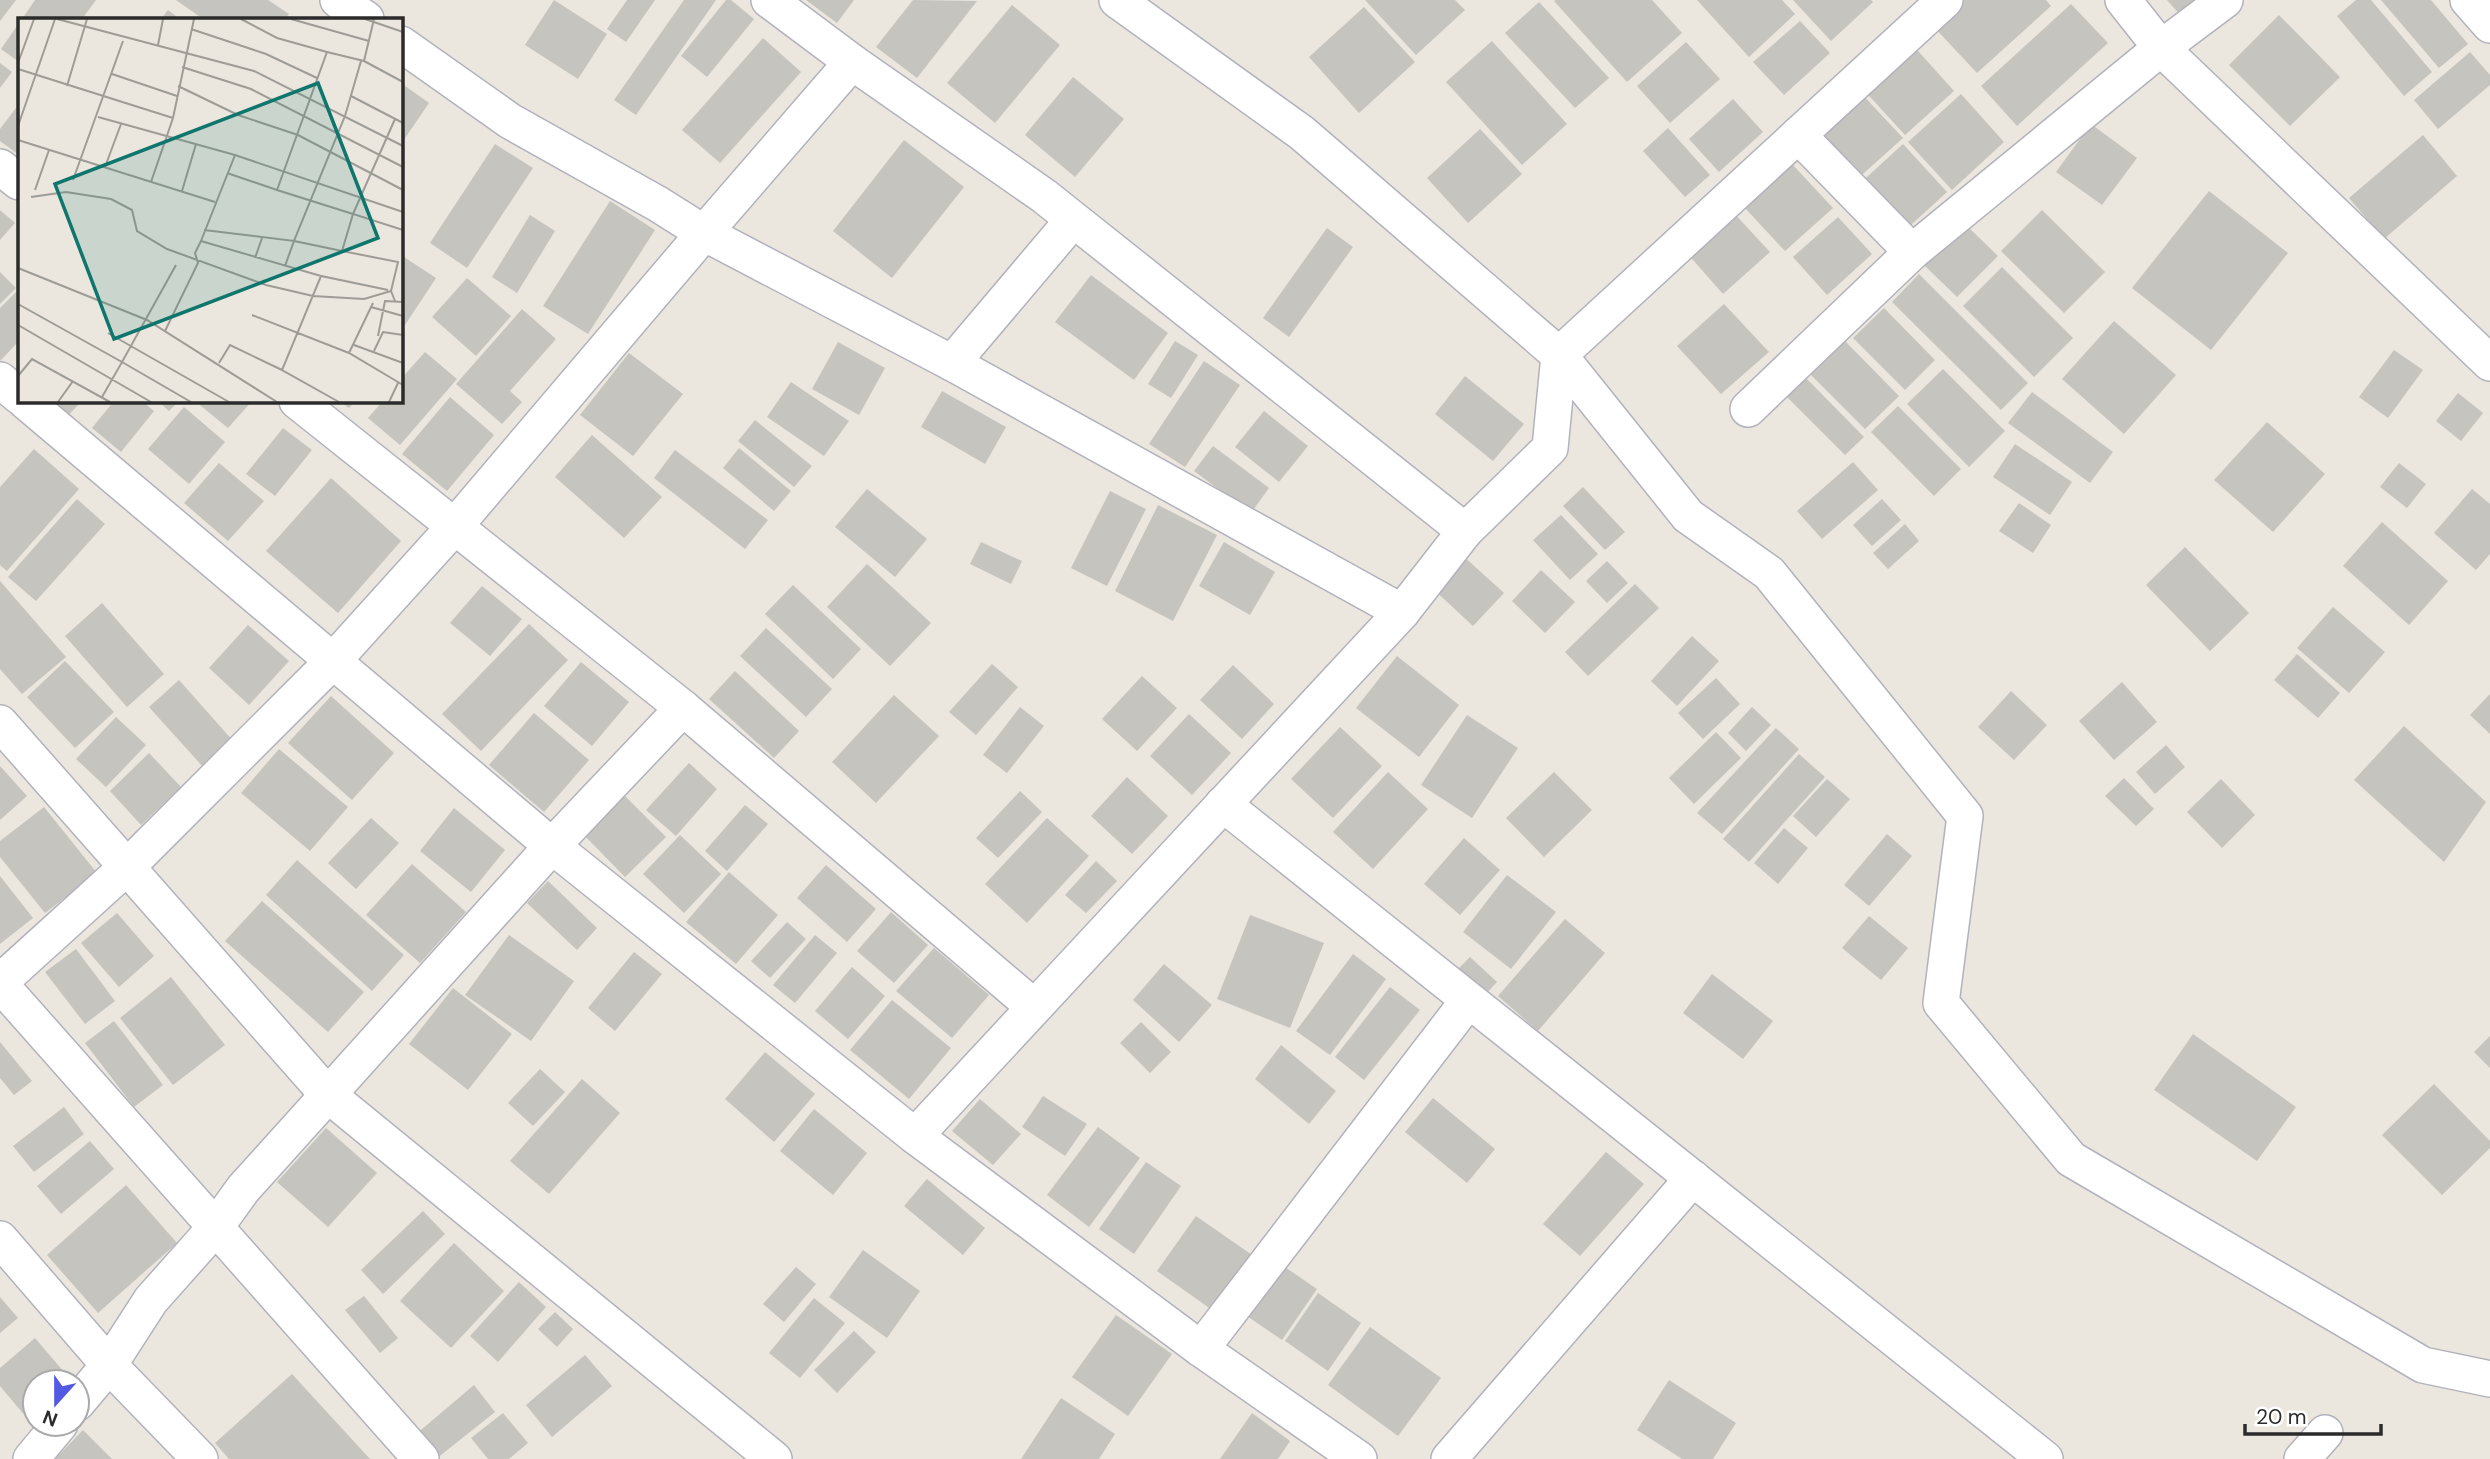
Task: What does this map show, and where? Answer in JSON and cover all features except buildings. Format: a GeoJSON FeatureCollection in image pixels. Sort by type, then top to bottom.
{"type":"FeatureCollection","features":[{"type":"Feature","properties":{"kind":"street"},"geometry":{"type":"LineString","coordinates":[[319,18],[332,0]]}},
{"type":"Feature","properties":{"kind":"street"},"geometry":{"type":"LineString","coordinates":[[338,0],[365,18]]}},
{"type":"Feature","properties":{"kind":"street"},"geometry":{"type":"LineString","coordinates":[[769,0],[852,62],[1044,196],[1465,531]]}},
{"type":"Feature","properties":{"kind":"street"},"geometry":{"type":"LineString","coordinates":[[1117,0],[1302,133],[1559,355],[1688,516],[1769,573],[1965,816],[1941,1003],[2071,1159],[2423,1365],[2490,1379]]}},
{"type":"Feature","properties":{"kind":"street"},"geometry":{"type":"LineString","coordinates":[[915,1136],[1402,612],[1465,531],[1550,448],[1559,355],[1945,0]]}},
{"type":"Feature","properties":{"kind":"street"},"geometry":{"type":"LineString","coordinates":[[2123,0],[2161,48],[2490,363]]}},
{"type":"Feature","properties":{"kind":"street"},"geometry":{"type":"LineString","coordinates":[[1748,409],[1912,252],[2161,48],[2225,0]]}},
{"type":"Feature","properties":{"kind":"street"},"geometry":{"type":"LineString","coordinates":[[2468,0],[2490,25]]}},
{"type":"Feature","properties":{"kind":"street"},"geometry":{"type":"LineString","coordinates":[[402,45],[510,121],[658,204],[704,233],[952,363],[1402,612]]}},
{"type":"Feature","properties":{"kind":"street"},"geometry":{"type":"LineString","coordinates":[[421,1459],[0,984],[128,866],[333,661],[455,526],[852,62]]}},
{"type":"Feature","properties":{"kind":"street"},"geometry":{"type":"LineString","coordinates":[[1798,135],[1912,252]]}},
{"type":"Feature","properties":{"kind":"street"},"geometry":{"type":"LineString","coordinates":[[0,167],[18,181]]}},
{"type":"Feature","properties":{"kind":"street"},"geometry":{"type":"LineString","coordinates":[[952,363],[1073,220]]}},
{"type":"Feature","properties":{"kind":"street"},"geometry":{"type":"LineString","coordinates":[[24,402],[552,846],[915,1136],[1201,1349],[1359,1459]]}},
{"type":"Feature","properties":{"kind":"street"},"geometry":{"type":"LineString","coordinates":[[298,402],[683,708],[1034,1007]]}},
{"type":"Feature","properties":{"kind":"street"},"geometry":{"type":"LineString","coordinates":[[91,1386],[109,1364],[151,1300],[215,1228],[243,1189],[552,846],[683,708]]}},
{"type":"Feature","properties":{"kind":"street"},"geometry":{"type":"LineString","coordinates":[[0,723],[327,1094],[774,1459]]}},
{"type":"Feature","properties":{"kind":"street"},"geometry":{"type":"LineString","coordinates":[[1223,804],[1693,1178],[2022,1452]]}},
{"type":"Feature","properties":{"kind":"street"},"geometry":{"type":"LineString","coordinates":[[1201,1349],[1468,1001]]}},
{"type":"Feature","properties":{"kind":"street"},"geometry":{"type":"LineString","coordinates":[[1449,1459],[1693,1178]]}},
{"type":"Feature","properties":{"kind":"street"},"geometry":{"type":"LineString","coordinates":[[0,1239],[109,1364],[200,1459]]}},
{"type":"Feature","properties":{"kind":"street"},"geometry":{"type":"LineString","coordinates":[[2302,1459],[2325,1433]]}},
{"type":"Feature","properties":{"kind":"street"},"geometry":{"type":"LineString","coordinates":[[32,1459],[49,1438]]}}]}
